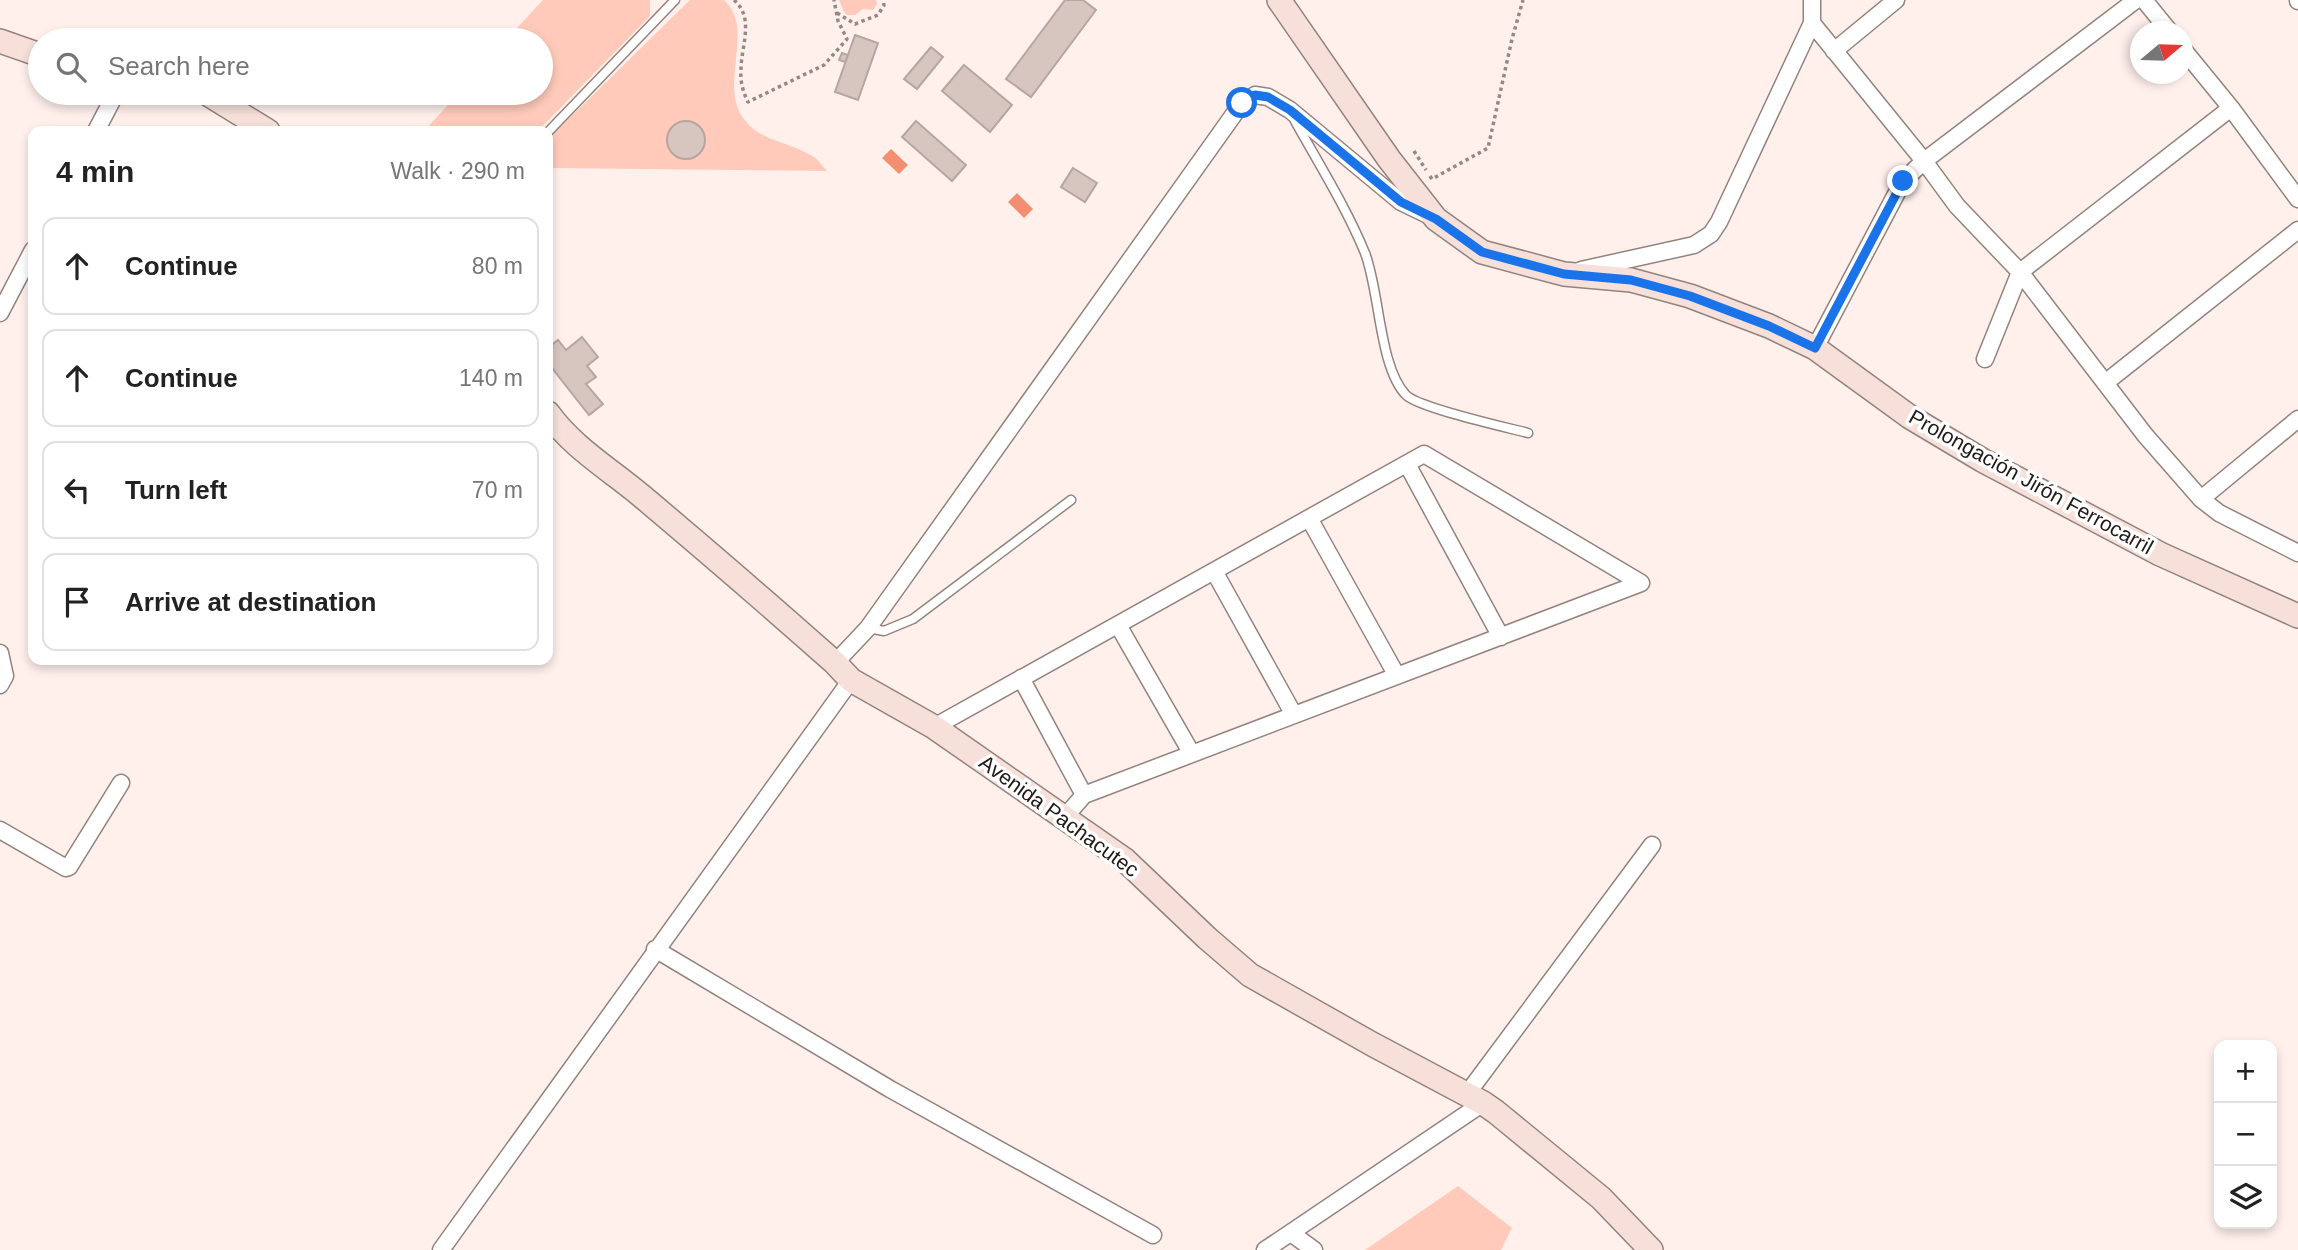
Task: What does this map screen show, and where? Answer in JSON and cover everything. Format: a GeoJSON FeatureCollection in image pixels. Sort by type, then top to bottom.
{"type":"FeatureCollection","features":[{"type":"Feature","properties":{"kind":"main road","name":"Prolongación Jirón Ferrocarril"},"geometry":{"type":"LineString","coordinates":[[1279,0],[1389,159],[1436,219],[1482,252],[1564,274],[1631,280],[1690,296],[1769,326],[1815,348],[1910,417],[1982,460],[2160,554],[2298,617]]}},
{"type":"Feature","properties":{"kind":"main road"},"geometry":{"type":"LineString","coordinates":[[0,41],[28,51]]}},
{"type":"Feature","properties":{"kind":"main road"},"geometry":{"type":"LineString","coordinates":[[226,105],[260,126]]}},
{"type":"Feature","properties":{"kind":"main road","name":"Avenida Pachacutec"},"geometry":{"type":"LineString","coordinates":[[553,420],[578,447],[612,471],[843,671],[934,727],[1125,860],[1250,975],[1475,1099],[1601,1198],[1651,1250]]}},
{"type":"Feature","properties":{"kind":"street"},"geometry":{"type":"LineString","coordinates":[[1564,274],[1694,246],[1711,234],[1812,23],[1812,0]]}},
{"type":"Feature","properties":{"kind":"street"},"geometry":{"type":"LineString","coordinates":[[1834,51],[1896,0]]}},
{"type":"Feature","properties":{"kind":"street"},"geometry":{"type":"LineString","coordinates":[[1815,348],[1903,181],[1923,161],[2136,0]]}},
{"type":"Feature","properties":{"kind":"street"},"geometry":{"type":"LineString","coordinates":[[2144,0],[2160,21]]}},
{"type":"Feature","properties":{"kind":"street"},"geometry":{"type":"LineString","coordinates":[[1812,23],[1957,206],[2020,272],[2145,435],[2202,499],[2219,513],[2298,553]]}},
{"type":"Feature","properties":{"kind":"street"},"geometry":{"type":"LineString","coordinates":[[2193,61],[2298,199]]}},
{"type":"Feature","properties":{"kind":"street"},"geometry":{"type":"LineString","coordinates":[[441,1250],[655,949],[843,671],[868,628],[1242,103],[1255,95],[1268,97],[1290,110],[1401,202],[1436,219]]}},
{"type":"Feature","properties":{"kind":"street"},"geometry":{"type":"LineString","coordinates":[[99,126],[110,105]]}},
{"type":"Feature","properties":{"kind":"street"},"geometry":{"type":"LineString","coordinates":[[1985,359],[2020,272],[2231,108]]}},
{"type":"Feature","properties":{"kind":"street"},"geometry":{"type":"LineString","coordinates":[[2105,383],[2298,230]]}},
{"type":"Feature","properties":{"kind":"street"},"geometry":{"type":"LineString","coordinates":[[0,313],[28,260]]}},
{"type":"Feature","properties":{"kind":"street"},"geometry":{"type":"LineString","coordinates":[[2202,499],[2298,419]]}},
{"type":"Feature","properties":{"kind":"street"},"geometry":{"type":"LineString","coordinates":[[934,727],[1424,454],[1641,583],[1084,795],[1064,817]]}},
{"type":"Feature","properties":{"kind":"street"},"geometry":{"type":"LineString","coordinates":[[1407,464],[1501,637]]}},
{"type":"Feature","properties":{"kind":"street"},"geometry":{"type":"LineString","coordinates":[[1309,518],[1397,676]]}},
{"type":"Feature","properties":{"kind":"street"},"geometry":{"type":"LineString","coordinates":[[1214,571],[1294,715]]}},
{"type":"Feature","properties":{"kind":"street"},"geometry":{"type":"LineString","coordinates":[[1118,625],[1192,754]]}},
{"type":"Feature","properties":{"kind":"street"},"geometry":{"type":"LineString","coordinates":[[0,653],[5,676],[0,685]]}},
{"type":"Feature","properties":{"kind":"street"},"geometry":{"type":"LineString","coordinates":[[1021,678],[1084,795]]}},
{"type":"Feature","properties":{"kind":"street"},"geometry":{"type":"LineString","coordinates":[[0,830],[66,868],[69,867],[121,783]]}},
{"type":"Feature","properties":{"kind":"street"},"geometry":{"type":"LineString","coordinates":[[1265,1250],[1475,1099],[1652,845]]}},
{"type":"Feature","properties":{"kind":"street"},"geometry":{"type":"LineString","coordinates":[[655,949],[890,1089],[1153,1235]]}},
{"type":"Feature","properties":{"kind":"street"},"geometry":{"type":"LineString","coordinates":[[1291,1233],[1314,1250]]}},
{"type":"Feature","properties":{"kind":"lane"},"geometry":{"type":"LineString","coordinates":[[553,127],[675,0]]}},
{"type":"Feature","properties":{"kind":"lane"},"geometry":{"type":"LineString","coordinates":[[1290,110],[1350,219],[1366,256],[1393,377],[1408,397],[1434,408],[1528,433]]}},
{"type":"Feature","properties":{"kind":"lane"},"geometry":{"type":"LineString","coordinates":[[868,628],[884,631],[913,620],[1071,500]]}},
{"type":"Feature","properties":{"kind":"path"},"geometry":{"type":"LineString","coordinates":[[734,0],[740,5],[746,30],[740,70],[748,102],[830,62],[847,39],[835,12],[834,0]]}},
{"type":"Feature","properties":{"kind":"path"},"geometry":{"type":"LineString","coordinates":[[835,12],[855,24],[878,15],[883,8],[883,0]]}},
{"type":"Feature","properties":{"kind":"path"},"geometry":{"type":"LineString","coordinates":[[1414,151],[1432,179],[1488,148],[1523,0]]}},
{"type":"Feature","properties":{"kind":"shaded area"},"geometry":{"type":"Polygon","coordinates":[[[543,0],[650,0],[650,16],[543,126],[429,126],[448,105],[553,105],[553,28],[517,28],[543,0]]]}},
{"type":"Feature","properties":{"kind":"shaded area"},"geometry":{"type":"Polygon","coordinates":[[[690,0],[724,0],[733,11],[737,24],[734,85],[740,113],[754,130],[812,156],[827,171],[553,168],[553,134],[690,0]]]}},
{"type":"Feature","properties":{"kind":"shaded area"},"geometry":{"type":"Polygon","coordinates":[[[839,0],[876,0],[877,4],[873,10],[863,9],[855,15],[847,15],[839,0]]]}},
{"type":"Feature","properties":{"kind":"shaded area"},"geometry":{"type":"Polygon","coordinates":[[[891,149],[908,165],[899,174],[882,158],[891,149]]]}},
{"type":"Feature","properties":{"kind":"shaded area"},"geometry":{"type":"Polygon","coordinates":[[[1017,193],[1033,209],[1024,218],[1008,202],[1017,193]]]}},
{"type":"Feature","properties":{"kind":"shaded area"},"geometry":{"type":"Polygon","coordinates":[[[1458,1186],[1512,1228],[1501,1250],[1365,1250],[1458,1186]]]}},
{"type":"Feature","properties":{"kind":"building"},"geometry":{"type":"Polygon","coordinates":[[[1065,0],[1083,0],[1096,10],[1031,97],[1006,79],[1065,0]]]}},
{"type":"Feature","properties":{"kind":"building"},"geometry":{"type":"Polygon","coordinates":[[[855,35],[878,43],[858,100],[835,92],[855,35]]]}},
{"type":"Feature","properties":{"kind":"building"},"geometry":{"type":"Polygon","coordinates":[[[931,47],[943,57],[917,89],[904,79],[931,47]]]}},
{"type":"Feature","properties":{"kind":"building"},"geometry":{"type":"Polygon","coordinates":[[[842,53],[848,55],[845,62],[839,60],[842,53]]]}},
{"type":"Feature","properties":{"kind":"building"},"geometry":{"type":"Polygon","coordinates":[[[964,65],[1012,105],[990,132],[942,91],[964,65]]]}},
{"type":"Feature","properties":{"kind":"building"},"geometry":{"type":"Polygon","coordinates":[[[686,121],[700,126],[705,140],[700,154],[686,159],[672,154],[667,140],[672,126],[686,121]]]}},
{"type":"Feature","properties":{"kind":"building"},"geometry":{"type":"Polygon","coordinates":[[[916,121],[966,165],[952,181],[902,137],[916,121]]]}},
{"type":"Feature","properties":{"kind":"building"},"geometry":{"type":"Polygon","coordinates":[[[1073,168],[1097,183],[1085,202],[1061,187],[1073,168]]]}},
{"type":"Feature","properties":{"kind":"building"},"geometry":{"type":"Polygon","coordinates":[[[582,337],[598,357],[587,366],[596,377],[586,384],[603,404],[589,415],[553,369],[553,344],[558,340],[566,350],[582,337]]]}},
{"type":"Feature","properties":{"kind":"route"},"geometry":{"type":"LineString","coordinates":[[1242,103],[1255,95],[1268,97],[1290,110],[1401,202],[1436,219],[1482,252],[1564,274],[1631,280],[1690,296],[1769,326],[1815,348],[1903,181]]}}]}
